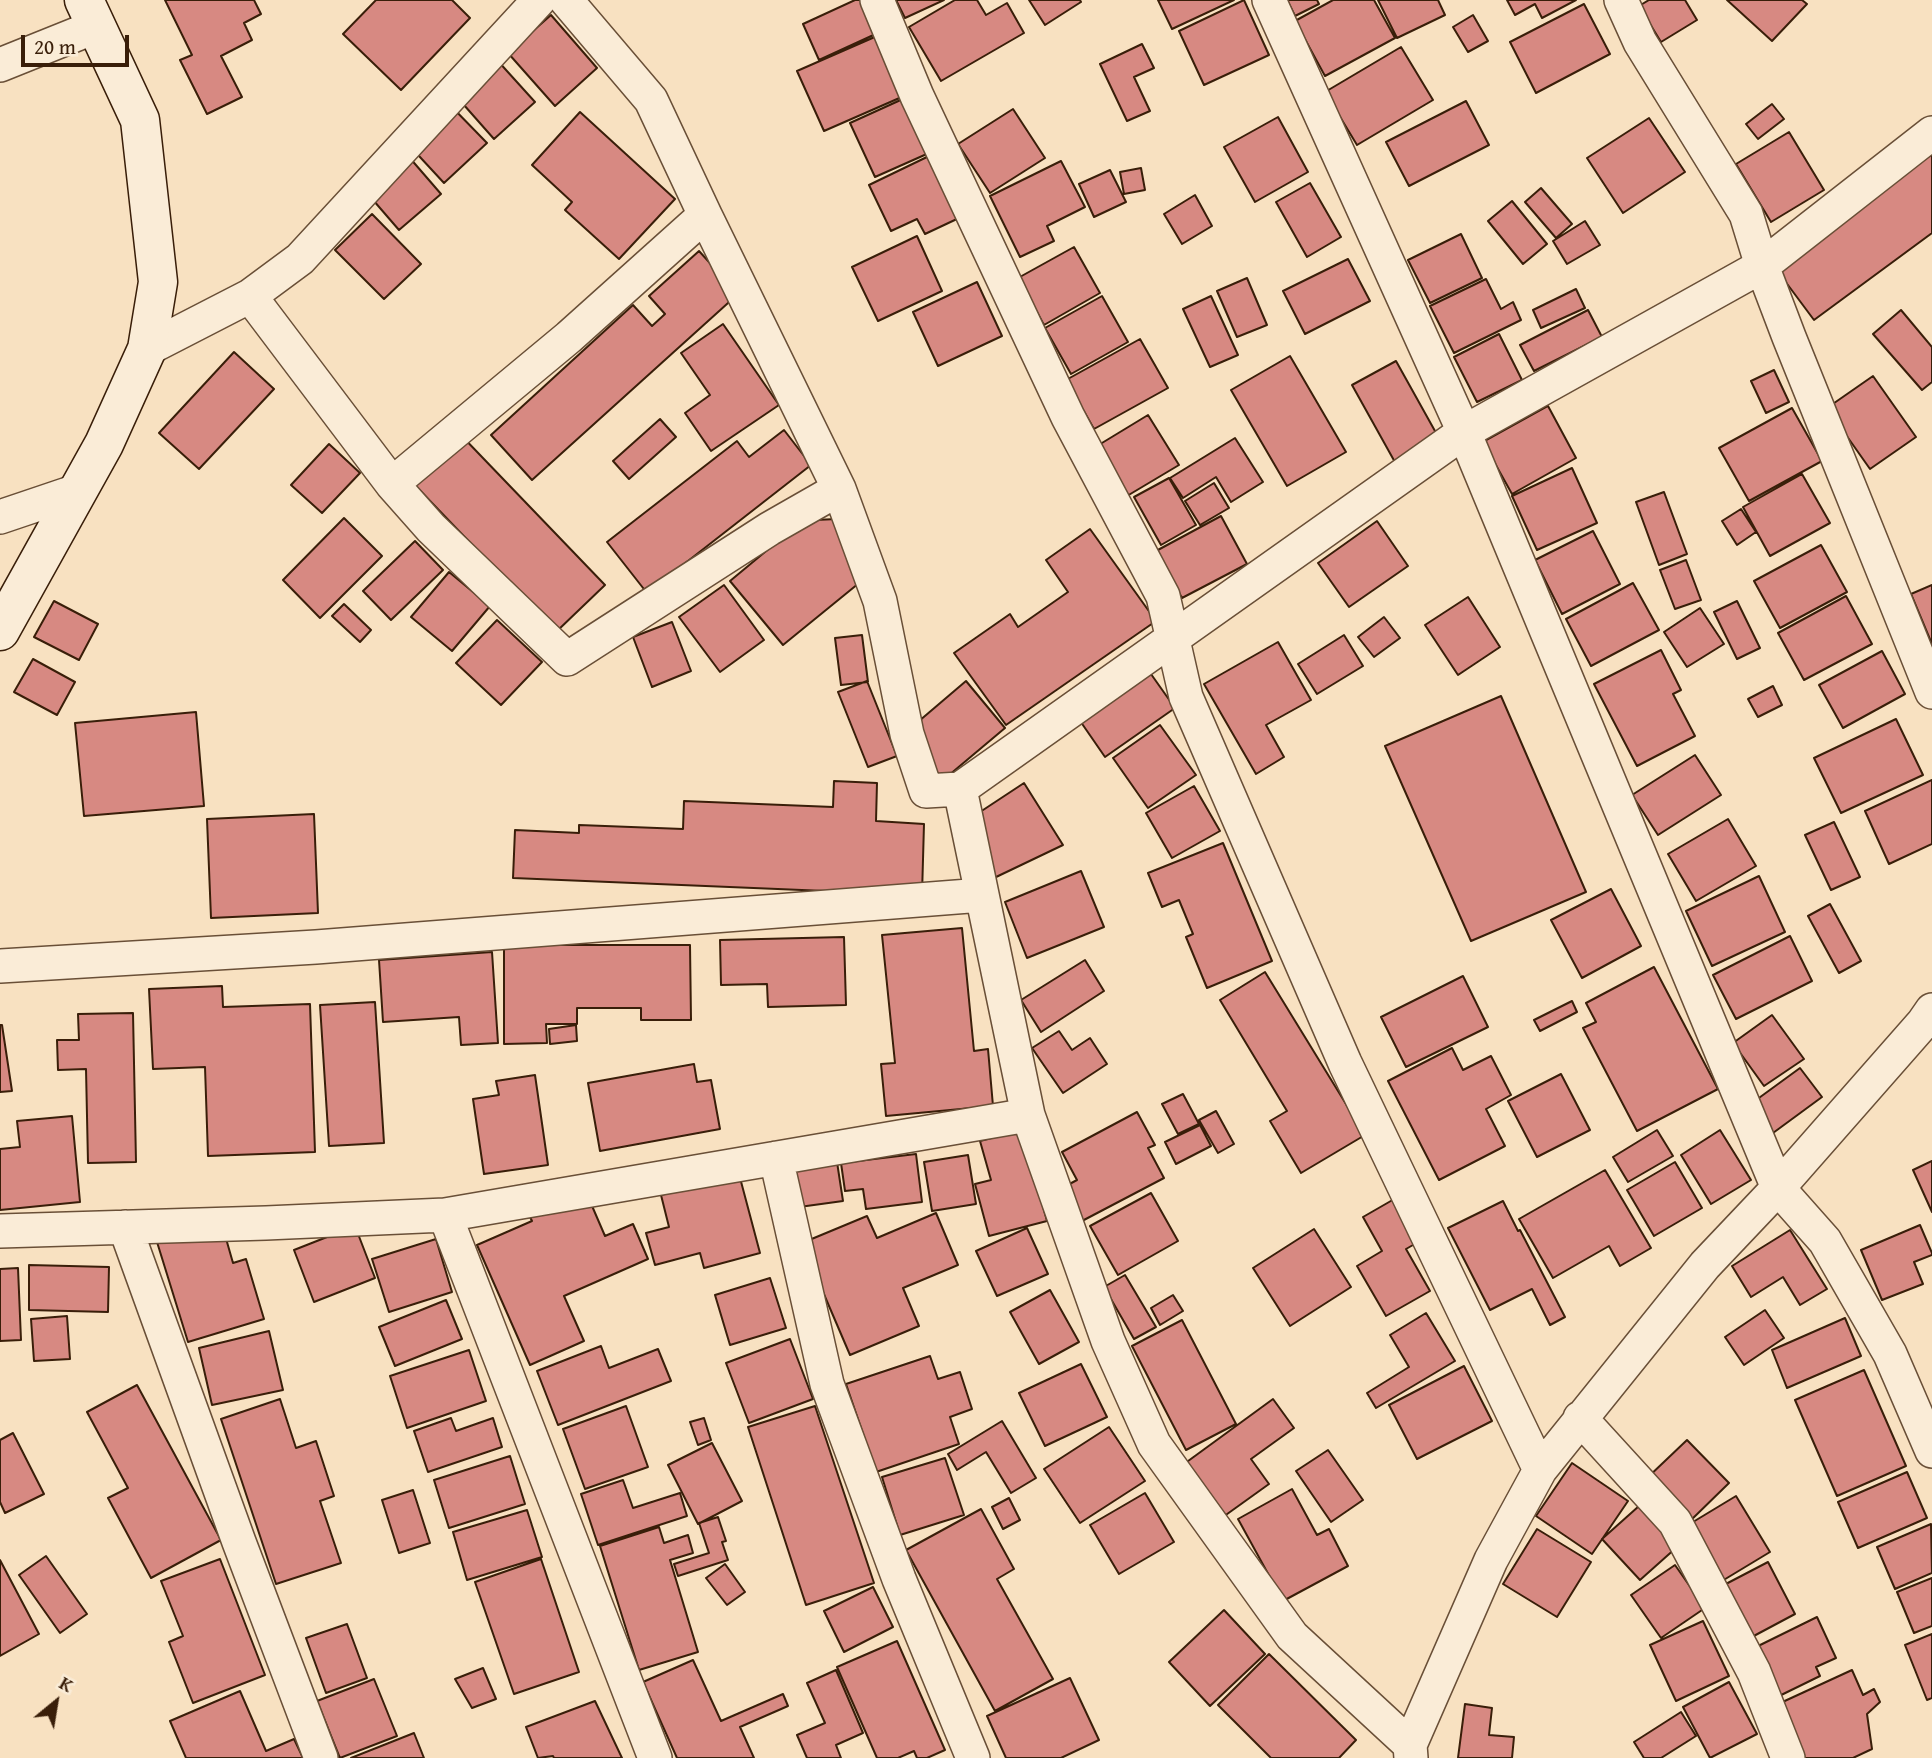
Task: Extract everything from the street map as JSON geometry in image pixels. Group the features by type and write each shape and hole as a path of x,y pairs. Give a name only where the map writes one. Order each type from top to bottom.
{"street":[{"path":"566,0 651,100 839,489 880,601 907,734 926,791 960,789 1464,432 1762,266 1932,133"},
{"path":"877,0 918,96 1068,417 1163,596 1186,697 1345,1063 1540,1470"},
{"path":"1269,0 1464,432 1778,1188 1825,1241 1890,1354 1932,1451"},
{"path":"1621,0 1640,42 1746,214 1762,266 1932,692"},
{"path":"147,349 250,296 300,260 521,6"},
{"path":"0,65 91,13 140,120 158,282 147,349 104,444 0,631"},
{"path":"392,484 569,337 705,215"},
{"path":"250,296 392,484 430,528 567,659 769,529 839,489"},
{"path":"0,517 78,491"},
{"path":"960,789 1028,1115 1108,1341 1154,1444 1292,1636 1411,1752 1491,1560 1540,1470 1705,1265 1929,1023"},
{"path":"0,966 316,947 982,895"},
{"path":"0,1231 445,1215 1028,1115"},
{"path":"776,1158 827,1384 899,1579 973,1758"},
{"path":"445,1215 655,1758"},
{"path":"125,1227 239,1542 321,1758"},
{"path":"1580,1418 1675,1522 1754,1672 1788,1758"}],"building":[{"path":"165,0 254,0 261,14 244,23 252,40 221,56 242,97 207,114 180,60 192,55"},
{"path":"376,0 452,0 470,18 401,90 343,34"},
{"path":"855,0 865,0 880,32 819,60 803,24"},
{"path":"896,0 944,0 905,18"},
{"path":"955,0 977,0 986,15 1007,3 1024,33 941,81 909,27"},
{"path":"1029,0 1080,0 1081,2 1045,25"},
{"path":"1158,0 1234,0 1172,29"},
{"path":"1244,0 1269,55 1204,85 1179,31"},
{"path":"1287,0 1317,0 1319,4 1295,16"},
{"path":"1333,0 1374,0 1395,38 1325,76 1295,21"},
{"path":"1378,0 1438,0 1445,15 1397,38"},
{"path":"1507,0 1576,0 1542,18 1535,4 1515,15"},
{"path":"1649,0 1685,0 1697,20 1661,42 1639,6"},
{"path":"1727,0 1802,0 1807,4 1772,41"},
{"path":"1584,4 1610,54 1536,93 1510,42"},
{"path":"551,15 597,68 555,106 508,53"},
{"path":"1473,15 1488,41 1468,52 1453,27"},
{"path":"877,36 904,96 824,131 797,71"},
{"path":"1142,44 1154,68 1134,77 1150,111 1127,121 1100,64"},
{"path":"1401,47 1433,100 1357,145 1325,92"},
{"path":"497,60 535,102 494,139 456,96"},
{"path":"905,98 929,153 875,177 850,123"},
{"path":"1466,101 1489,145 1409,186 1386,142"},
{"path":"449,104 487,143 444,183 407,143"},
{"path":"1772,104 1784,119 1758,139 1746,124"},
{"path":"1013,109 1045,158 990,193 958,144"},
{"path":"580,112 675,199 619,259 565,210 572,202 532,165"},
{"path":"1278,117 1308,172 1255,202 1224,147"},
{"path":"1649,118 1685,172 1623,213 1587,158"},
{"path":"1789,132 1824,190 1771,222 1736,164"},
{"path":"1932,154 1932,233 1814,320 1776,269"},
{"path":"929,156 959,218 925,234 917,219 891,231 869,185"},
{"path":"409,157 441,194 399,230 367,193"},
{"path":"1061,161 1085,207 1047,226 1054,241 1020,257 990,196"},
{"path":"1141,168 1145,190 1124,194 1120,172"},
{"path":"1110,170 1126,202 1094,217 1079,184"},
{"path":"1310,183 1341,237 1307,257 1276,202"},
{"path":"1541,188 1572,224 1556,238 1525,202"},
{"path":"1195,195 1212,226 1182,244 1164,214"},
{"path":"1512,201 1547,244 1523,264 1488,221"},
{"path":"372,214 421,264 384,299 335,250"},
{"path":"1585,221 1600,245 1567,264 1553,241"},
{"path":"1461,234 1482,278 1430,303 1408,260"},
{"path":"917,236 942,291 878,321 852,267"},
{"path":"1074,247 1100,293 1044,325 1018,278"},
{"path":"699,251 738,294 532,480 491,435 633,305 652,326 665,314 649,296"},
{"path":"1348,259 1370,301 1305,334 1283,291"},
{"path":"1247,278 1267,325 1237,337 1217,291"},
{"path":"1486,279 1501,309 1513,302 1521,320 1454,353 1430,306"},
{"path":"977,282 1002,336 938,366 913,312"},
{"path":"1576,289 1585,308 1541,328 1533,310"},
{"path":"1102,296 1128,342 1071,374 1045,328"},
{"path":"1211,296 1238,355 1210,367 1183,309"},
{"path":"1588,310 1602,337 1534,371 1520,345"},
{"path":"1901,310 1932,347 1932,382 1922,390 1873,334"},
{"path":"723,324 779,405 711,451 685,413 710,395 681,353"},
{"path":"1499,334 1522,380 1477,402 1454,357"},
{"path":"1140,339 1168,388 1094,429 1066,380"},
{"path":"234,352 274,389 199,469 159,433"},
{"path":"1290,356 1346,452 1287,486 1231,390"},
{"path":"1396,361 1440,440 1396,464 1352,385"},
{"path":"1774,370 1789,402 1766,413 1751,381"},
{"path":"1873,376 1916,437 1870,469 1827,408"},
{"path":"1548,406 1576,458 1512,494 1483,442"},
{"path":"1792,408 1822,461 1749,501 1719,448"},
{"path":"1148,415 1179,465 1127,496 1097,446"},
{"path":"660,419 676,437 629,479 613,461"},
{"path":"784,430 811,465 647,593 607,542 737,441 749,457"},
{"path":"457,431 605,585 556,632 408,478"},
{"path":"1235,438 1263,482 1231,502 1216,477 1183,498 1170,478"},
{"path":"329,444 360,473 322,513 291,485"},
{"path":"1572,468 1597,523 1537,550 1512,496"},
{"path":"1802,474 1830,523 1770,556 1743,507"},
{"path":"1169,478 1196,525 1161,545 1134,497"},
{"path":"1214,483 1229,508 1200,525 1185,501"},
{"path":"1664,492 1687,554 1659,565 1636,502"},
{"path":"1741,509 1756,532 1737,545 1722,521"},
{"path":"1221,516 1247,564 1182,598 1156,551"},
{"path":"344,518 382,556 320,618 283,580"},
{"path":"837,519 864,579 783,645 730,581 777,542 815,520"},
{"path":"1377,521 1408,566 1349,607 1318,563"},
{"path":"1090,529 1156,621 1006,725 954,653 1010,614 1018,627 1068,592 1046,560"},
{"path":"1593,531 1620,584 1562,614 1535,560"},
{"path":"415,541 443,570 391,620 363,591"},
{"path":"1821,545 1847,592 1780,628 1754,581"},
{"path":"1686,560 1701,600 1675,609 1660,570"},
{"path":"449,572 490,606 452,651 411,617"},
{"path":"1633,583 1659,630 1591,666 1566,619"},
{"path":"724,585 764,640 720,672 679,617"},
{"path":"1932,585 1932,644 1911,594"},
{"path":"1846,596 1872,644 1804,680 1778,633"},
{"path":"1468,597 1500,647 1458,675 1425,625"},
{"path":"54,601 98,624 79,660 34,637"},
{"path":"1737,601 1760,648 1737,659 1714,612"},
{"path":"344,604 371,630 360,642 332,616"},
{"path":"1700,608 1724,644 1687,667 1664,632"},
{"path":"1384,617 1400,638 1374,657 1358,637"},
{"path":"497,620 542,662 501,705 456,663"},
{"path":"672,622 691,671 652,687 633,637"},
{"path":"862,635 868,682 841,685 835,638"},
{"path":"1344,635 1363,666 1317,694 1298,664"},
{"path":"1278,642 1311,700 1266,725 1284,757 1256,774 1204,684"},
{"path":"1661,650 1681,690 1673,694 1695,736 1637,766 1594,684"},
{"path":"1882,651 1905,694 1843,728 1819,685"},
{"path":"33,659 75,682 57,715 14,692"},
{"path":"1146,667 1175,708 1105,757 1076,715"},
{"path":"867,681 897,756 868,767 838,692"},
{"path":"966,681 1005,728 942,781 912,727"},
{"path":"1773,686 1782,705 1758,717 1748,699"},
{"path":"1501,696 1586,892 1471,941 1385,746"},
{"path":"196,712 204,806 84,816 75,723"},
{"path":"1896,719 1923,775 1841,813 1814,758"},
{"path":"1160,725 1196,775 1148,808 1113,758"},
{"path":"1695,755 1721,795 1658,835 1632,795"},
{"path":"1932,780 1932,844 1889,864 1865,811"},
{"path":"834,781 877,783 876,821 924,824 922,895 513,878 515,830 579,833 579,825 683,829 684,801 833,807"},
{"path":"1024,783 1063,845 994,878 977,814"},
{"path":"1194,786 1220,831 1172,858 1146,813"},
{"path":"314,814 318,913 211,918 207,819"},
{"path":"1728,819 1756,866 1696,901 1668,854"},
{"path":"1834,822 1860,877 1831,890 1805,835"},
{"path":"1223,843 1272,961 1207,988 1186,937 1193,934 1179,900 1162,907 1148,873"},
{"path":"1081,871 1104,927 1027,958 1005,902"},
{"path":"1759,876 1785,932 1712,966 1686,911"},
{"path":"1611,889 1641,946 1582,978 1551,920"},
{"path":"1830,904 1861,961 1839,973 1808,916"},
{"path":"962,928 974,1051 988,1049 993,1106 886,1116 881,1064 895,1063 882,935"},
{"path":"1790,936 1812,981 1736,1019 1713,975"},
{"path":"844,937 846,1005 768,1007 767,984 721,985 720,940"},
{"path":"504,945 690,945 691,1020 641,1020 641,1008 577,1008 577,1024 546,1024 547,1043 504,1044"},
{"path":"492,952 498,1043 461,1045 459,1017 383,1022 379,960"},
{"path":"1085,960 1104,991 1041,1032 1021,1000"},
{"path":"1654,967 1718,1089 1637,1131 1583,1028 1596,1022 1586,1003"},
{"path":"1265,972 1365,1135 1301,1173 1270,1121 1287,1111 1220,1000"},
{"path":"1463,976 1488,1027 1406,1067 1381,1017"},
{"path":"222,986 223,1007 310,1004 315,1152 208,1156 205,1067 153,1069 149,989"},
{"path":"1572,1001 1577,1012 1540,1031 1534,1020"},
{"path":"375,1002 384,1143 329,1146 320,1005"},
{"path":"133,1013 136,1162 88,1163 86,1069 58,1070 57,1040 79,1040 78,1014"},
{"path":"1772,1015 1804,1059 1764,1086 1733,1043"},
{"path":"2,1025 12,1091 0,1092"},
{"path":"576,1025 577,1041 550,1044 549,1029"},
{"path":"1059,1031 1072,1050 1090,1038 1107,1064 1063,1093 1032,1048"},
{"path":"1452,1048 1463,1070 1491,1056 1511,1095 1486,1109 1505,1146 1439,1180 1388,1081"},
{"path":"694,1064 697,1082 711,1080 720,1129 600,1151 588,1083"},
{"path":"1800,1068 1822,1097 1773,1133 1752,1103"},
{"path":"1561,1074 1590,1130 1537,1157 1508,1101"},
{"path":"535,1075 548,1165 484,1174 473,1099 499,1095 496,1081"},
{"path":"1183,1094 1199,1124 1178,1134 1162,1104"},
{"path":"1216,1111 1234,1144 1218,1153 1199,1120"},
{"path":"1137,1112 1155,1145 1148,1148 1164,1178 1082,1221 1064,1187 1077,1180 1062,1152"},
{"path":"72,1116 80,1202 0,1210 0,1149 20,1147 17,1121"},
{"path":"1200,1125 1211,1146 1176,1164 1165,1142"},
{"path":"1022,1130 1047,1221 989,1236 975,1184 991,1180 980,1141"},
{"path":"1657,1130 1673,1156 1628,1182 1613,1157"},
{"path":"1720,1130 1751,1180 1711,1204 1681,1155"},
{"path":"916,1154 922,1202 866,1209 863,1189 845,1191 841,1163"},
{"path":"968,1155 976,1204 932,1211 924,1162"},
{"path":"1932,1161 1932,1212 1913,1170"},
{"path":"837,1162 843,1201 792,1208 786,1169"},
{"path":"1675,1162 1702,1208 1654,1236 1627,1190"},
{"path":"1605,1170 1651,1248 1620,1266 1609,1246 1553,1278 1519,1219"},
{"path":"739,1174 760,1253 704,1268 700,1253 655,1265 646,1233 669,1227 661,1195"},
{"path":"586,1192 605,1236 633,1224 648,1259 564,1296 584,1341 530,1365 477,1245 532,1221 530,1217"},
{"path":"1151,1193 1178,1241 1118,1275 1090,1226"},
{"path":"1396,1198 1420,1241 1406,1249 1430,1291 1386,1316 1357,1266 1382,1251 1363,1217"},
{"path":"1503,1201 1565,1317 1550,1325 1532,1289 1490,1310 1448,1228"},
{"path":"936,1213 958,1265 903,1288 919,1326 850,1355 802,1243 867,1216 877,1238"},
{"path":"1920,1225 1932,1253 1914,1262 1923,1284 1882,1300 1861,1250"},
{"path":"355,1226 375,1278 314,1302 294,1250"},
{"path":"223,1228 233,1263 246,1259 264,1319 188,1342 157,1242"},
{"path":"1027,1228 1048,1274 997,1296 976,1251"},
{"path":"1314,1229 1351,1287 1290,1326 1253,1268"},
{"path":"1790,1230 1827,1289 1800,1305 1783,1277 1751,1297 1732,1266"},
{"path":"436,1239 452,1292 389,1312 372,1259"},
{"path":"29,1265 109,1267 108,1312 29,1310"},
{"path":"18,1268 21,1340 0,1341 0,1269"},
{"path":"1125,1275 1156,1327 1134,1339 1104,1287"},
{"path":"770,1278 786,1328 730,1345 715,1295"},
{"path":"1050,1290 1079,1342 1039,1364 1010,1312"},
{"path":"1173,1295 1183,1311 1160,1325 1151,1308"},
{"path":"446,1300 462,1339 395,1366 379,1327"},
{"path":"1765,1310 1784,1338 1744,1365 1725,1337"},
{"path":"1426,1313 1455,1361 1376,1408 1367,1393 1409,1367 1390,1335"},
{"path":"67,1316 70,1359 34,1361 31,1319"},
{"path":"1845,1318 1861,1356 1787,1388 1772,1350"},
{"path":"1182,1320 1236,1424 1186,1450 1132,1346"},
{"path":"269,1331 283,1390 212,1405 199,1348"},
{"path":"790,1339 813,1399 749,1423 726,1363"},
{"path":"601,1346 609,1368 658,1349 671,1381 558,1425 537,1371"},
{"path":"469,1350 486,1401 407,1428 390,1376"},
{"path":"930,1356 938,1379 960,1372 972,1409 950,1417 959,1444 876,1472 846,1384"},
{"path":"1081,1364 1107,1417 1045,1446 1019,1393"},
{"path":"1464,1366 1492,1421 1417,1459 1389,1405"},
{"path":"1864,1370 1906,1466 1837,1496 1795,1400"},
{"path":"137,1385 221,1540 151,1578 108,1498 128,1488 87,1412"},
{"path":"280,1399 296,1448 316,1441 334,1496 320,1501 341,1563 276,1584 221,1419"},
{"path":"1273,1399 1294,1428 1251,1459 1269,1484 1223,1517 1184,1464"},
{"path":"626,1406 648,1467 585,1489 563,1429"},
{"path":"815,1406 874,1583 806,1605 748,1427"},
{"path":"451,1418 456,1431 493,1418 502,1447 428,1472 414,1431"},
{"path":"704,1418 711,1440 698,1445 690,1422"},
{"path":"1002,1421 1036,1478 1011,1493 986,1452 957,1470 948,1454"},
{"path":"1109,1427 1145,1481 1080,1523 1044,1469"},
{"path":"13,1433 44,1494 5,1513 0,1502 0,1440"},
{"path":"1687,1440 1729,1483 1687,1524 1645,1480"},
{"path":"712,1443 742,1501 698,1524 668,1465"},
{"path":"1328,1450 1363,1500 1331,1522 1296,1471"},
{"path":"510,1456 525,1504 449,1528 434,1480"},
{"path":"945,1458 964,1515 900,1535 882,1477"},
{"path":"1572,1463 1628,1501 1592,1554 1536,1516"},
{"path":"1907,1472 1927,1518 1858,1548 1838,1502"},
{"path":"623,1480 633,1508 680,1493 687,1516 598,1545 581,1494"},
{"path":"1292,1489 1317,1535 1329,1529 1348,1566 1283,1601 1238,1519"},
{"path":"413,1490 430,1543 399,1553 382,1500"},
{"path":"1145,1493 1174,1542 1119,1574 1090,1525"},
{"path":"1736,1496 1770,1552 1722,1581 1688,1525"},
{"path":"1009,1498 1020,1520 1003,1529 992,1507"},
{"path":"1639,1506 1677,1547 1640,1580 1602,1539"},
{"path":"981,1509 1014,1569 997,1579 1053,1679 995,1711 906,1550"},
{"path":"527,1510 542,1557 467,1580 453,1532"},
{"path":"718,1517 726,1541 722,1542 728,1560 678,1576 674,1564 709,1553 699,1523"},
{"path":"1931,1524 1932,1573 1895,1589 1877,1547"},
{"path":"659,1527 664,1543 688,1535 693,1553 670,1560 698,1652 639,1670 600,1546"},
{"path":"1537,1529 1591,1562 1557,1617 1503,1584"},
{"path":"46,1556 87,1614 60,1633 19,1575"},
{"path":"220,1559 265,1675 193,1703 169,1642 183,1636 161,1581"},
{"path":"541,1559 579,1672 514,1694 475,1582"},
{"path":"0,1560 39,1634 0,1656"},
{"path":"1768,1562 1795,1614 1750,1638 1722,1586"},
{"path":"725,1564 745,1592 727,1605 706,1578"},
{"path":"1675,1565 1705,1608 1661,1638 1631,1595"},
{"path":"1932,1578 1932,1626 1914,1633 1897,1592"},
{"path":"873,1587 893,1627 844,1652 824,1611"},
{"path":"1224,1610 1265,1654 1210,1706 1169,1662"},
{"path":"1817,1617 1836,1658 1816,1667 1820,1676 1771,1700 1748,1651"},
{"path":"1703,1621 1729,1676 1676,1701 1650,1645"},
{"path":"347,1624 367,1678 326,1693 306,1638"},
{"path":"1932,1634 1932,1698 1927,1700 1905,1645"},
{"path":"897,1641 945,1750 927,1758 917,1758 914,1751 898,1758 877,1758 837,1667"},
{"path":"1269,1654 1356,1740 1339,1758 1271,1758 1218,1705"},
{"path":"693,1660 721,1721 783,1694 788,1706 740,1727 754,1758 677,1758 643,1682"},
{"path":"483,1668 496,1699 472,1708 455,1679"},
{"path":"836,1670 863,1733 836,1745 841,1758 807,1758 797,1735 825,1723 807,1683"},
{"path":"1852,1670 1863,1695 1874,1689 1880,1702 1867,1714 1872,1749 1853,1758 1801,1758 1776,1705"},
{"path":"1070,1678 1099,1740 1061,1758 1006,1758 987,1716"},
{"path":"374,1679 397,1736 340,1758 317,1701"},
{"path":"1729,1682 1757,1734 1710,1758 1683,1707"},
{"path":"240,1691 266,1751 294,1739 303,1758 186,1758 170,1721"},
{"path":"595,1701 622,1758 538,1758 526,1727"},
{"path":"1465,1704 1492,1708 1489,1735 1514,1737 1512,1758 1458,1758"},
{"path":"1681,1712 1696,1736 1661,1758 1644,1758 1634,1742"},
{"path":"414,1733 424,1758 351,1758"}]}
